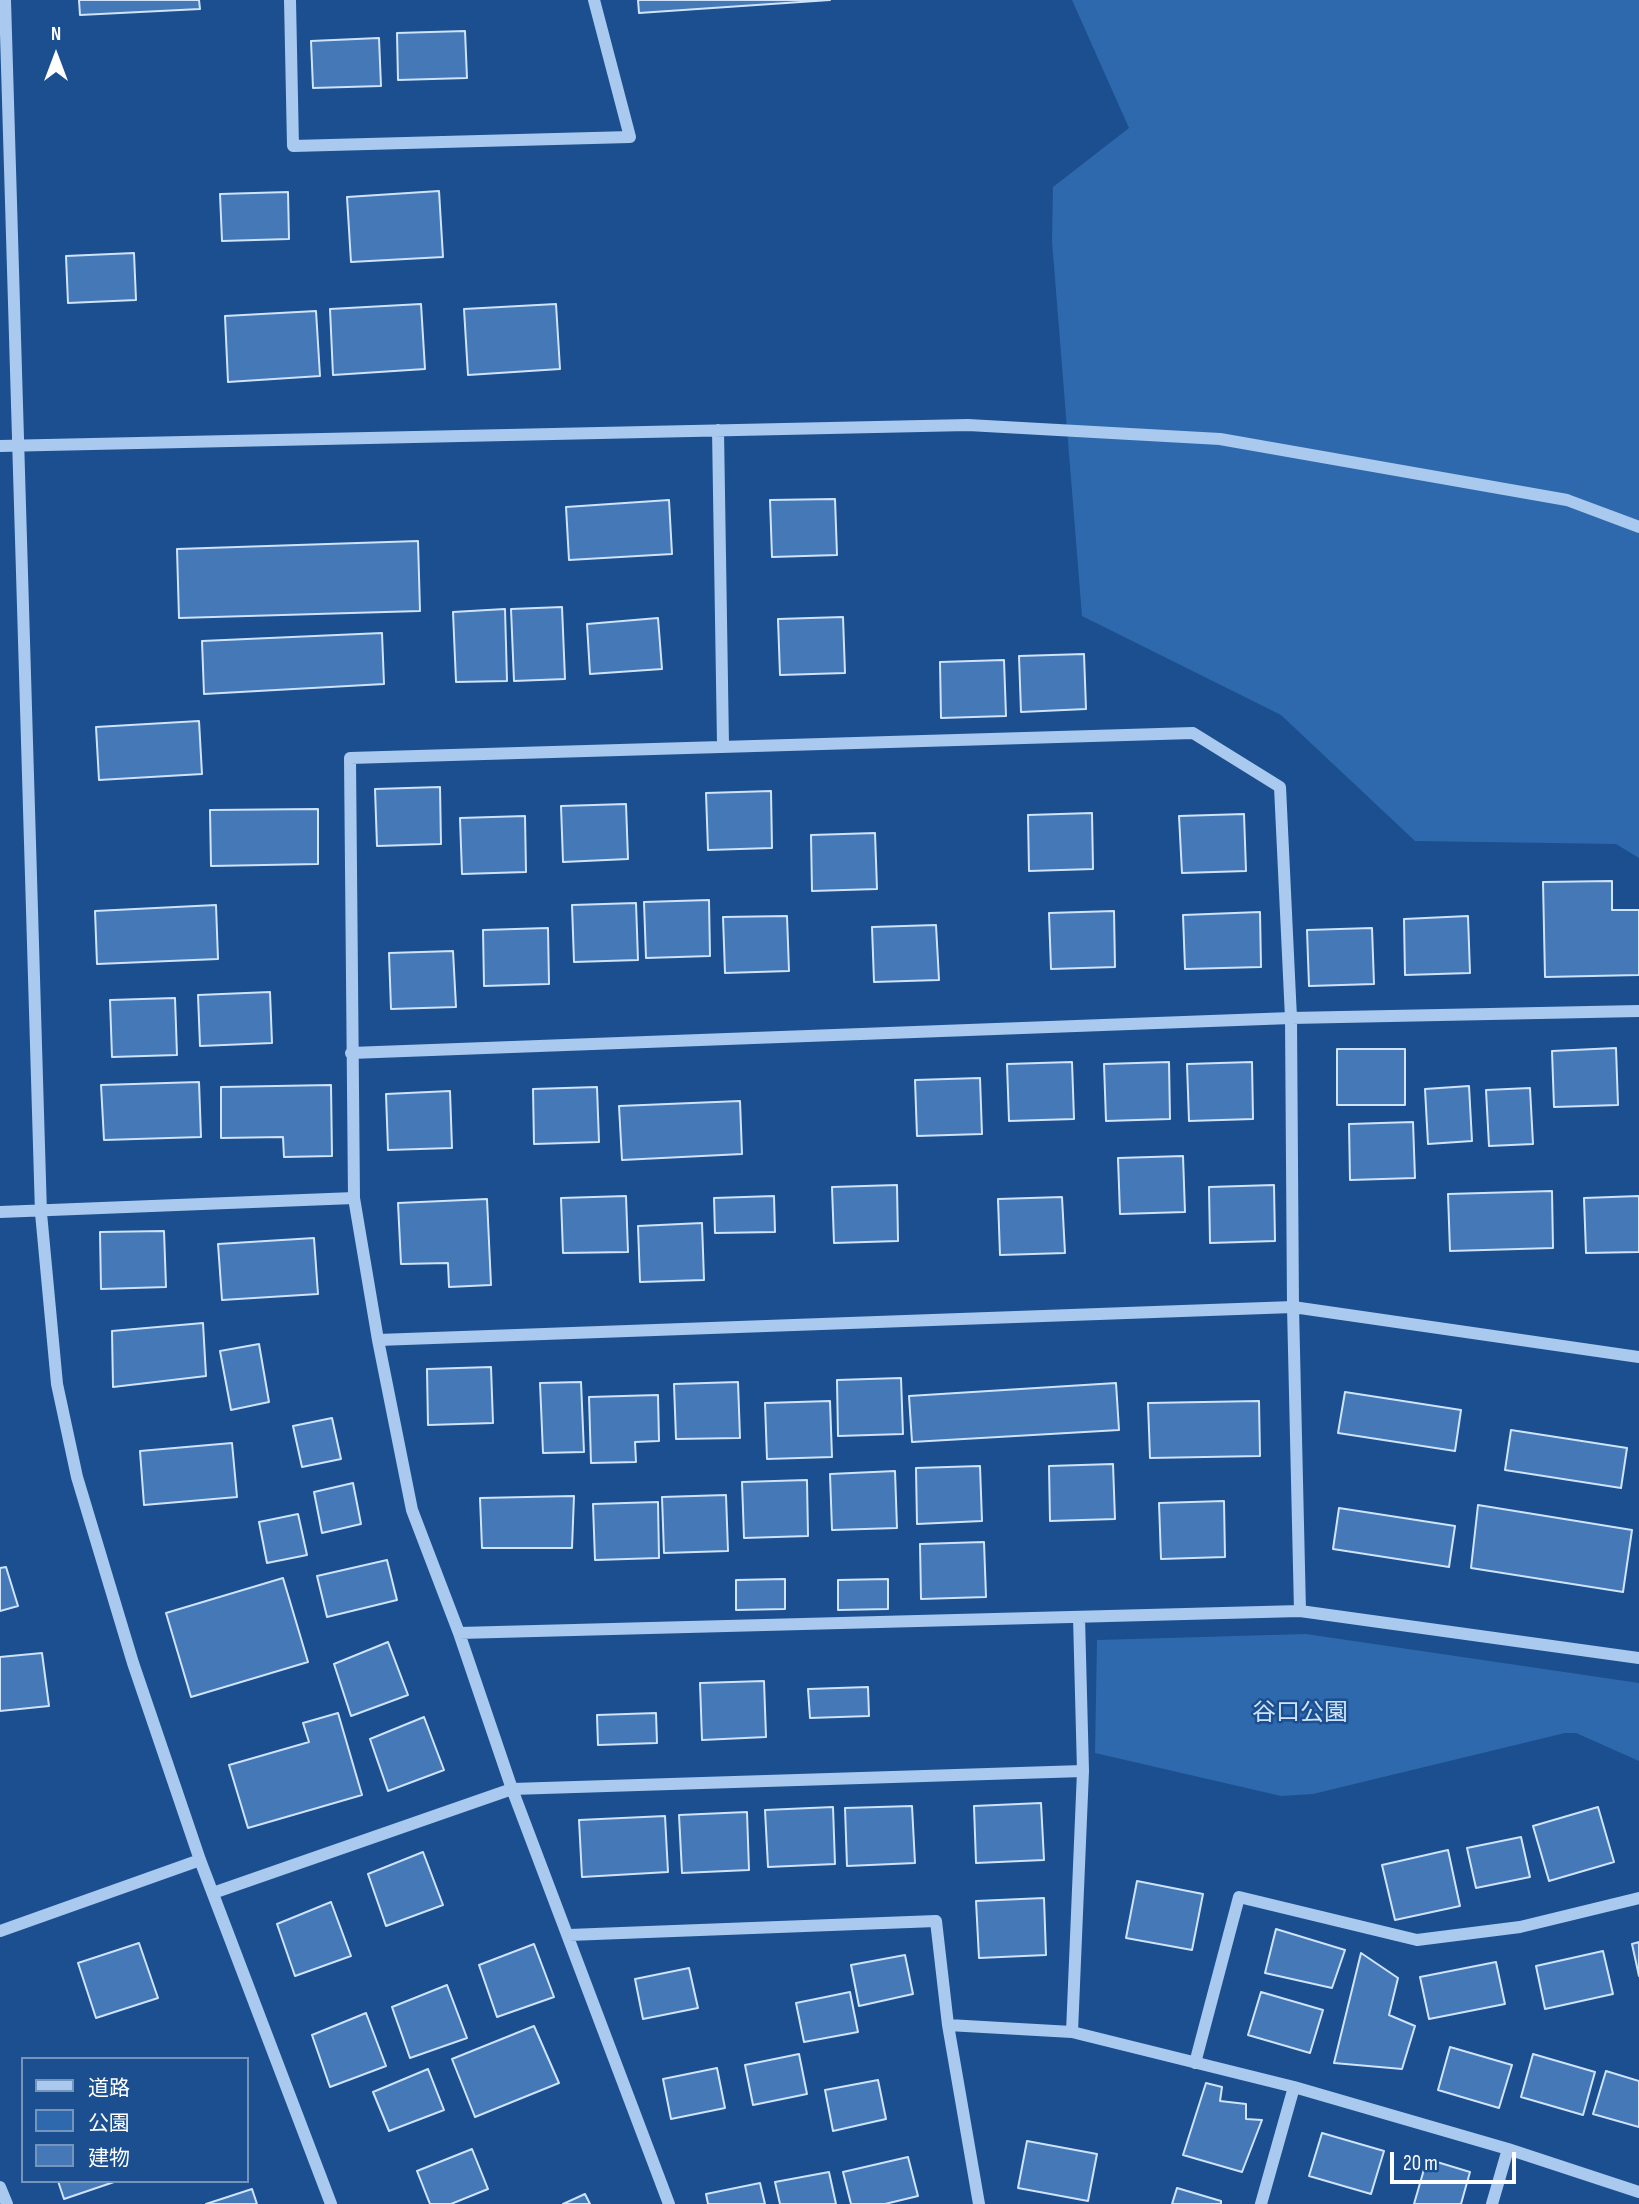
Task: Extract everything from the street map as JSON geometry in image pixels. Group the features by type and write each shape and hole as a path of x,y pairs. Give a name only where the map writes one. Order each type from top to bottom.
{"street":[{"path":"5,0 41,1213 57,1384 77,1477 133,1663 200,1860 331,2204"},
{"path":"290,0 293,146 630,137 594,0"},
{"path":"0,446 968,425 1220,439 1567,500 1639,527"},
{"path":"718,430 723,745"},
{"path":"669,2204 512,1789 459,1633 412,1510 378,1340 354,1198 350,758 1193,733 1280,787 1291,1018 1293,1307 1300,1611"},
{"path":"351,1053 1291,1018 1639,1011"},
{"path":"0,1212 41,1213 354,1198"},
{"path":"378,1340 1293,1307 1639,1357"},
{"path":"459,1633 1300,1611 1639,1658"},
{"path":"1072,2032 1083,1771 1079,1617"},
{"path":"213,1893 512,1789 1083,1771"},
{"path":"0,1931 200,1860"},
{"path":"1195,2063 1238,1896 1418,1940 1520,1927 1639,1898"},
{"path":"569,1935 936,1921 948,2025 979,2204"},
{"path":"948,2025 1072,2032 1294,2087 1508,2149 1639,2192"},
{"path":"1261,2204 1294,2087"},
{"path":"1492,2204 1508,2149"},
{"path":"0,2187 7,2204"}],"green space":[{"path":"1072,0 1639,0 1639,858 1616,844 1415,841 1281,715 1082,616 1052,241 1053,187 1129,128"},
{"name":"谷口公園","path":"1306,1634 1639,1683 1639,1761 1576,1733 1565,1733 1313,1794 1281,1796 1095,1753 1097,1640"}],"building":[{"path":"79,0 199,0 200,9 80,15"},
{"path":"638,0 830,0 639,13"},
{"path":"465,31 467,78 398,80 397,33"},
{"path":"379,38 381,86 313,88 311,41"},
{"path":"439,191 443,257 351,262 347,197"},
{"path":"288,192 289,239 222,241 220,194"},
{"path":"134,253 136,300 68,303 66,256"},
{"path":"421,304 425,369 333,375 330,309"},
{"path":"556,304 560,369 468,375 464,309"},
{"path":"316,311 320,376 228,382 225,316"},
{"path":"835,499 837,555 772,557 770,500"},
{"path":"669,500 672,554 569,560 566,507"},
{"path":"418,541 420,611 179,618 177,549"},
{"path":"562,607 565,679 514,681 511,609"},
{"path":"505,609 507,681 456,682 453,612"},
{"path":"843,617 845,673 780,675 778,619"},
{"path":"658,618 662,669 590,674 587,624"},
{"path":"382,633 384,684 204,694 202,641"},
{"path":"1084,654 1086,709 1021,712 1019,656"},
{"path":"1004,660 1006,716 941,718 940,662"},
{"path":"199,721 202,774 99,780 96,727"},
{"path":"440,787 441,844 377,846 375,789"},
{"path":"771,791 772,848 708,850 706,793"},
{"path":"626,804 628,859 563,862 561,806"},
{"path":"318,809 318,864 211,866 210,810"},
{"path":"1092,813 1093,869 1029,871 1028,815"},
{"path":"1244,814 1246,871 1182,873 1179,816"},
{"path":"525,816 526,872 462,874 460,818"},
{"path":"875,833 877,889 812,891 811,835"},
{"path":"1612,881 1612,910 1639,910 1639,975 1545,977 1543,882"},
{"path":"709,900 710,956 646,958 644,902"},
{"path":"636,903 638,960 574,962 572,905"},
{"path":"216,905 218,959 97,964 95,911"},
{"path":"1114,911 1115,967 1051,969 1049,913"},
{"path":"1260,912 1261,967 1185,969 1183,915"},
{"path":"787,916 789,971 725,973 723,917"},
{"path":"1468,916 1470,973 1405,975 1404,919"},
{"path":"936,925 939,980 874,982 872,927"},
{"path":"548,928 549,984 484,986 483,930"},
{"path":"1372,928 1374,984 1309,986 1307,930"},
{"path":"453,951 456,1007 391,1009 389,953"},
{"path":"270,992 272,1043 200,1046 198,995"},
{"path":"175,998 177,1055 112,1057 110,1000"},
{"path":"1616,1048 1618,1105 1554,1107 1552,1051"},
{"path":"1337,1049 1405,1049 1405,1105 1337,1105"},
{"path":"1072,1062 1074,1119 1009,1121 1007,1064"},
{"path":"1169,1062 1170,1119 1106,1121 1104,1064"},
{"path":"1252,1062 1253,1119 1189,1121 1187,1064"},
{"path":"980,1078 982,1134 917,1136 915,1080"},
{"path":"199,1082 201,1137 104,1140 101,1085"},
{"path":"331,1085 332,1156 284,1157 283,1137 221,1138 221,1087"},
{"path":"1469,1086 1472,1141 1428,1144 1425,1089"},
{"path":"597,1087 599,1142 534,1144 533,1089"},
{"path":"1530,1088 1533,1144 1489,1146 1486,1090"},
{"path":"450,1091 452,1148 388,1150 386,1094"},
{"path":"740,1101 742,1154 622,1160 619,1106"},
{"path":"1413,1122 1415,1178 1350,1180 1349,1124"},
{"path":"1183,1156 1185,1212 1120,1214 1118,1158"},
{"path":"897,1185 898,1241 834,1243 832,1187"},
{"path":"1274,1185 1275,1241 1210,1243 1209,1187"},
{"path":"1552,1191 1553,1248 1450,1251 1448,1194"},
{"path":"626,1196 628,1252 563,1253 561,1198"},
{"path":"774,1196 775,1232 715,1233 714,1198"},
{"path":"1639,1196 1639,1252 1586,1253 1584,1198"},
{"path":"1062,1197 1065,1253 1000,1255 998,1199"},
{"path":"487,1199 491,1285 449,1287 448,1263 401,1264 398,1203"},
{"path":"702,1223 704,1280 640,1282 638,1226"},
{"path":"164,1231 166,1287 101,1289 100,1232"},
{"path":"314,1238 318,1294 222,1300 218,1244"},
{"path":"203,1323 206,1376 113,1387 112,1331"},
{"path":"259,1344 269,1402 231,1410 220,1351"},
{"path":"491,1367 493,1423 428,1425 427,1369"},
{"path":"901,1378 903,1434 838,1436 837,1380"},
{"path":"581,1382 584,1452 543,1453 540,1383"},
{"path":"738,1382 740,1438 676,1439 674,1384"},
{"path":"1116,1383 1119,1430 912,1442 909,1396"},
{"path":"1345,1392 1461,1410 1455,1451 1338,1433"},
{"path":"658,1395 659,1441 635,1442 636,1462 591,1463 589,1397"},
{"path":"830,1401 832,1457 767,1459 765,1403"},
{"path":"1259,1401 1260,1456 1150,1458 1148,1403"},
{"path":"332,1418 341,1459 302,1467 293,1426"},
{"path":"1511,1430 1627,1448 1621,1488 1505,1470"},
{"path":"232,1443 237,1497 144,1505 140,1451"},
{"path":"1113,1464 1115,1519 1050,1521 1049,1466"},
{"path":"980,1466 982,1521 917,1524 916,1468"},
{"path":"895,1471 897,1528 832,1530 830,1474"},
{"path":"807,1480 808,1536 744,1538 742,1482"},
{"path":"353,1483 361,1524 322,1533 314,1492"},
{"path":"726,1495 728,1551 664,1553 662,1497"},
{"path":"574,1496 572,1548 482,1548 480,1498"},
{"path":"1224,1501 1225,1557 1161,1559 1159,1503"},
{"path":"658,1502 659,1558 595,1560 593,1504"},
{"path":"1478,1505 1632,1530 1623,1592 1471,1568"},
{"path":"1339,1508 1455,1526 1449,1567 1333,1549"},
{"path":"298,1514 307,1555 267,1563 259,1522"},
{"path":"984,1542 986,1597 921,1599 920,1544"},
{"path":"387,1560 397,1600 327,1617 317,1576"},
{"path":"6,1567 18,1606 0,1611 0,1568"},
{"path":"283,1578 308,1662 191,1697 166,1613"},
{"path":"785,1579 785,1609 736,1610 736,1580"},
{"path":"888,1579 888,1609 838,1610 838,1580"},
{"path":"388,1642 408,1695 351,1716 334,1664"},
{"path":"42,1653 49,1706 0,1711 0,1657"},
{"path":"764,1681 766,1737 702,1740 700,1683"},
{"path":"868,1687 869,1716 810,1718 808,1689"},
{"path":"338,1713 362,1795 248,1828 229,1765 309,1742 303,1723"},
{"path":"656,1713 657,1743 598,1745 597,1715"},
{"path":"424,1717 444,1770 388,1791 370,1739"},
{"path":"1041,1803 1044,1860 976,1863 974,1806"},
{"path":"912,1806 915,1863 847,1866 845,1808"},
{"path":"833,1807 835,1864 768,1867 765,1810"},
{"path":"1598,1807 1614,1862 1549,1881 1533,1826"},
{"path":"747,1812 749,1870 682,1873 679,1815"},
{"path":"665,1816 668,1872 582,1877 579,1820"},
{"path":"1521,1837 1530,1877 1476,1888 1467,1848"},
{"path":"1448,1850 1460,1906 1395,1920 1382,1865"},
{"path":"423,1852 443,1905 386,1926 368,1874"},
{"path":"1137,1881 1203,1894 1192,1950 1126,1938"},
{"path":"1044,1898 1046,1955 979,1958 976,1901"},
{"path":"331,1902 351,1956 295,1976 277,1924"},
{"path":"1276,1929 1345,1950 1332,1988 1265,1973"},
{"path":"1639,1942 1639,1976 1632,1944"},
{"path":"139,1943 158,1998 96,2018 78,1963"},
{"path":"534,1944 554,1997 497,2017 479,1965"},
{"path":"1603,1951 1613,1994 1545,2009 1536,1966"},
{"path":"1361,1953 1398,1978 1389,2015 1415,2026 1402,2069 1334,2063"},
{"path":"905,1955 913,1994 859,2006 851,1965"},
{"path":"1496,1962 1505,2004 1429,2019 1420,1977"},
{"path":"689,1968 698,2008 643,2019 635,1979"},
{"path":"447,1985 467,2038 410,2058 392,2007"},
{"path":"850,1992 858,2032 804,2042 796,2003"},
{"path":"1261,1992 1323,2010 1310,2053 1248,2035"},
{"path":"366,2013 386,2066 330,2087 312,2035"},
{"path":"534,2026 559,2083 475,2117 452,2059"},
{"path":"1450,2047 1512,2065 1499,2108 1438,2090"},
{"path":"799,2054 807,2094 753,2105 745,2065"},
{"path":"1533,2054 1595,2072 1583,2115 1521,2097"},
{"path":"717,2068 725,2108 671,2119 663,2079"},
{"path":"428,2069 444,2110 389,2131 373,2092"},
{"path":"1606,2071 1639,2081 1639,2127 1593,2114"},
{"path":"878,2080 886,2119 833,2131 825,2090"},
{"path":"1206,2083 1222,2087 1220,2101 1246,2104 1246,2119 1262,2120 1242,2172 1183,2155"},
{"path":"1322,2133 1384,2151 1371,2194 1309,2176"},
{"path":"1027,2141 1097,2154 1088,2201 1018,2188"},
{"path":"472,2149 488,2189 451,2204 430,2204 417,2171"},
{"path":"908,2157 918,2196 885,2204 851,2204 843,2172"},
{"path":"1427,2159 1470,2172 1461,2204 1414,2204"},
{"path":"829,2172 836,2204 780,2204 775,2182"},
{"path":"59,2183 111,2183 64,2199"},
{"path":"760,2183 765,2204 708,2204 706,2194"},
{"path":"1177,2188 1221,2201 1221,2204 1172,2204"},
{"path":"252,2189 257,2204 206,2204"},
{"path":"585,2194 590,2204 563,2204"}]}
